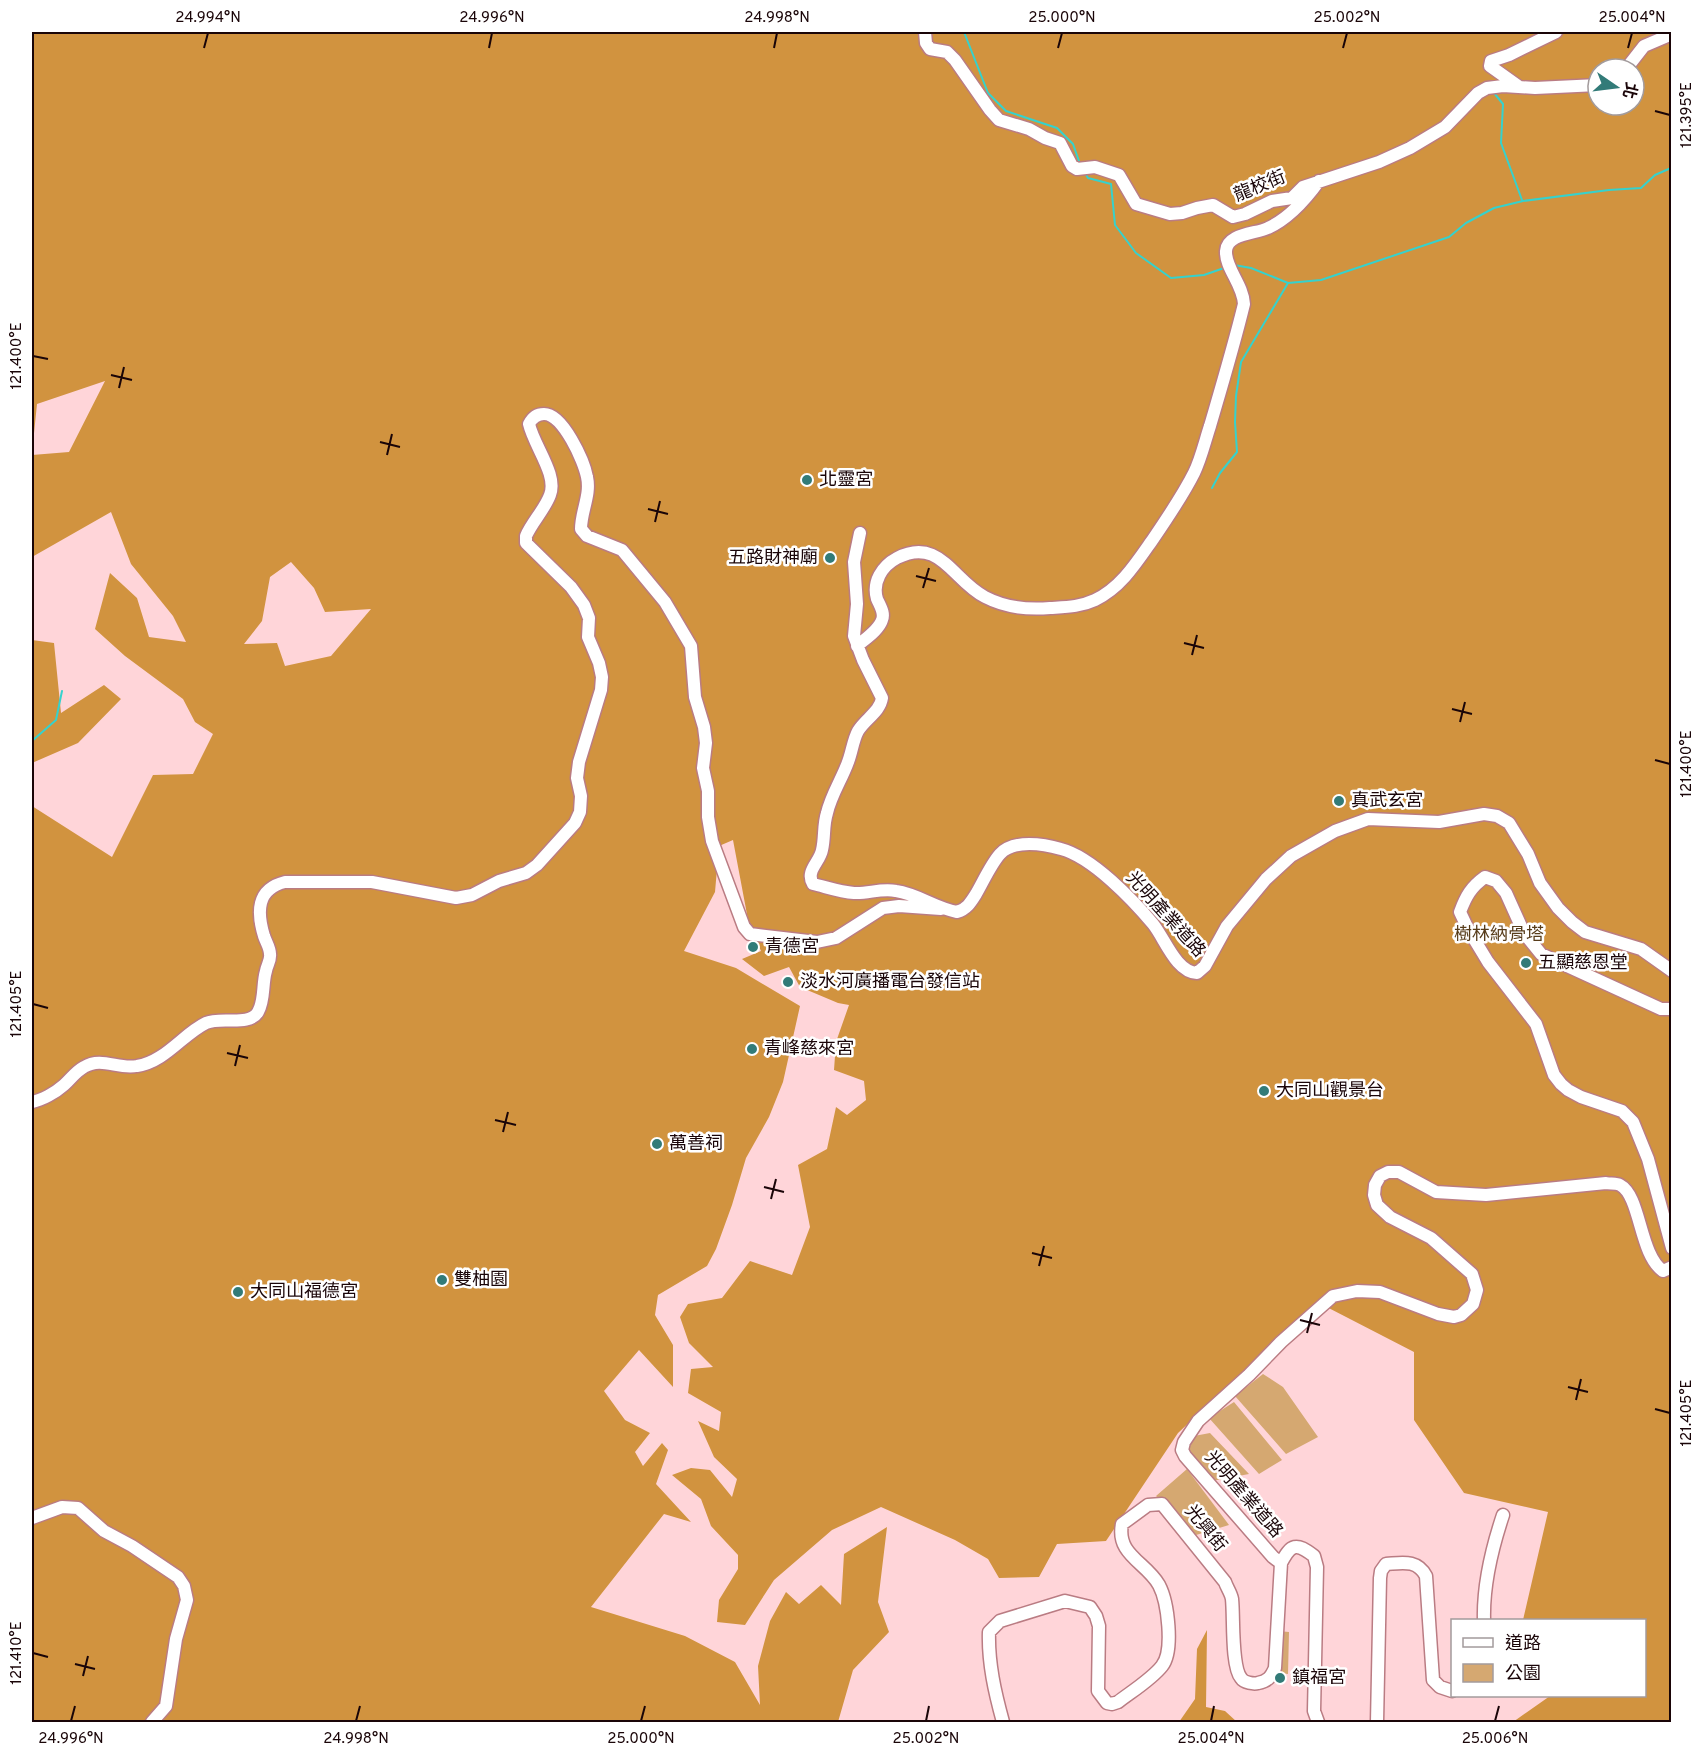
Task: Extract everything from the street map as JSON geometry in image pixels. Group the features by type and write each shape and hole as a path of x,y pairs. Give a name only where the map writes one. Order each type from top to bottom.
{"street":[{"name":"龍校街","path":"925,32 926,43 930,49 947,52 955,60 999,120 1029,129 1060,143 1072,166 1077,169 1095,167 1119,175 1136,204 1170,214 1213,205 1233,217 1272,201 1292,198 1304,187 1379,162 1410,148 1445,127 1478,93 1487,88 1586,86"},
{"path":"1519,87 1494,70 1490,66 1491,61 1536,43 1556,32"},
{"path":"1635,57 1644,46 1671,34"},
{"path":"857,646 879,626 883,619 876,596 878,576 898,558 914,553 928,553 940,558 954,573 983,596 1000,603 1030,610 1077,607 1095,600 1112,590 1132,570 1195,472 1232,354 1244,304 1242,288 1228,261 1226,250 1230,241 1268,228 1303,203 1319,181"},
{"path":"32,1102 63,1086 72,1075 98,1061 137,1066 158,1058 207,1022 248,1019 258,1014 270,954 259,912 267,890 274,885 285,882 372,882 456,898 472,895 499,881 526,873 537,865 575,823 580,812 579,762 601,690 602,677 588,637 589,618 584,605 571,587 526,543 526,536 550,498 553,487 552,478 533,438 530,424 534,417 540,414 557,420 566,431 585,465 588,491 581,529 587,536 622,550 665,602 691,646 695,697 706,742 703,768 708,791 708,817 712,841 744,927 750,934 817,942 836,938 883,908 899,906 941,909"},
{"path":"860,533 854,562 858,604 854,636 882,698 882,703 864,721 857,733 848,763 827,811 822,852 810,872 810,879 813,884 856,893 894,890 909,894 941,909"},
{"name":"光明產業道路","path":"941,909 957,912 969,905 1000,853 1013,847 1043,845 1057,848 1068,851 1101,872 1154,925 1186,970 1197,973 1206,966 1227,926 1266,879 1291,856 1335,831 1368,819 1439,822 1484,814 1497,816 1509,823 1528,854 1540,883 1558,908 1572,922 1586,932 1641,949 1671,971"},
{"path":"1671,1009 1660,1009 1541,954 1524,933 1506,893 1496,881 1485,877 1467,894 1460,912 1468,929 1488,962 1536,1024 1554,1075 1568,1090 1622,1111 1633,1122 1648,1159 1671,1248"},
{"name":"光明產業道路","path":"1281,1563 1273,1557 1185,1456 1182,1450 1184,1442 1198,1421 1249,1375 1281,1342 1334,1296 1357,1291 1380,1292 1438,1314 1454,1317 1461,1315 1473,1304 1477,1290 1472,1274 1431,1238 1390,1217 1377,1204 1374,1195 1380,1176 1388,1172 1399,1172 1436,1192 1486,1195 1606,1183 1619,1185 1626,1190 1652,1261 1663,1271 1671,1267"},
{"name":"光興街","path":"1003,1722 994,1689 989,1644 989,1632 1000,1621 1065,1601 1090,1607 1099,1626 1098,1691 1107,1703 1118,1702 1162,1666 1168,1651 1167,1615 1159,1585 1124,1546 1120,1536 1122,1524 1148,1504 1162,1504 1225,1582 1232,1597 1236,1662 1241,1678 1254,1684 1265,1682 1275,1668 1281,1563"},
{"path":"32,1518 62,1507 78,1508 104,1531 132,1546 178,1577 184,1586 187,1600 176,1639 166,1706 152,1722"},
{"path":"1484,1619 1483,1598 1503,1515"},
{"path":"1281,1563 1288,1550 1293,1547 1300,1547 1314,1556 1316,1560 1314,1711 1318,1722"},
{"path":"1377,1722 1380,1578 1381,1571 1386,1564 1411,1563 1422,1568 1426,1576 1432,1680 1440,1687 1451,1691"}],"green space":[{"name":"樹林納骨塔","path":"32,32 1671,32 1671,1722 1513,1722 1549,1697 1646,1697 1646,1619 1523,1619 1548,1512 1464,1493 1414,1420 1414,1352 1317,1302 1178,1433 1106,1541 1057,1544 1039,1577 999,1578 988,1559 955,1540 881,1507 832,1530 774,1580 745,1625 717,1622 719,1600 738,1569 738,1555 711,1526 701,1499 672,1475 691,1468 710,1470 732,1497 737,1479 714,1457 698,1421 719,1431 721,1412 688,1393 691,1369 713,1367 689,1343 680,1317 688,1304 722,1298 750,1261 792,1275 810,1227 798,1165 827,1149 836,1107 847,1115 866,1100 864,1081 834,1070 836,1042 849,1005 838,1003 800,987 789,967 764,976 742,959 761,951 749,925 733,840 719,846 715,892 684,951 736,968 800,1006 783,1082 769,1117 746,1158 716,1249 707,1266 658,1295 655,1315 673,1345 673,1387 639,1350 604,1391 625,1420 650,1433 635,1452 643,1466 662,1443 668,1450 656,1484 691,1522 664,1514 591,1607 685,1636 735,1662 760,1705 758,1666 770,1621 786,1592 799,1604 821,1585 841,1605 844,1554 887,1527 878,1602 889,1632 853,1670 838,1722 32,1722 32,806 112,857 153,775 193,774 213,734 195,722 183,699 125,656 95,629 110,573 137,598 149,637 186,642 173,616 131,564 111,512 32,557 32,455 69,452 105,381 37,404 32,443","holes":["291,562 314,588 325,612 371,609 331,656 285,666 277,643 244,644 262,621 270,577"]},
{"path":"32,640 54,643 61,713 104,685 121,699 78,743 32,763"},
{"path":"1263,1374 1283,1387 1318,1437 1286,1454 1235,1396"},
{"path":"1234,1402 1282,1460 1259,1474 1209,1418"},
{"path":"1210,1433 1249,1474 1212,1481 1185,1450 1194,1436"},
{"path":"1187,1469 1229,1525 1196,1535 1156,1496"},
{"path":"1207,1630 1206,1707 1225,1711 1237,1722 1179,1722 1195,1699 1197,1649"},
{"path":"1278,1631 1289,1632 1288,1674 1278,1673"}],"waterway":[{"path":"964,32 988,93 1006,111 1057,128 1073,144 1080,164"},
{"path":"1494,93 1503,104 1501,143 1522,200"},
{"path":"1234,265 1251,268 1288,283 1321,280 1449,237 1466,223 1494,208 1523,201 1641,188 1655,175 1671,168"},
{"path":"1085,173 1088,178 1111,184 1115,225 1136,253 1171,278 1204,275 1224,268"},
{"path":"1212,488 1220,473 1237,452 1236,396 1241,362 1288,283"},
{"path":"32,741 56,720 62,691"}],"place":[{"name":"北靈宮","path":"807,480"},
{"name":"五路財神廟","path":"830,558"},
{"name":"真武玄宮","path":"1339,801"},
{"name":"青德宮","path":"753,947"},
{"name":"五顯慈恩堂","path":"1526,963"},
{"name":"淡水河廣播電台發信站","path":"788,982"},
{"name":"青峰慈來宮","path":"752,1049"},
{"name":"大同山觀景台","path":"1264,1091"},
{"name":"萬善祠","path":"657,1144"},
{"name":"雙柚園","path":"442,1280"},
{"name":"大同山福德宮","path":"238,1292"},
{"name":"鎮福宮","path":"1280,1678"}]}
